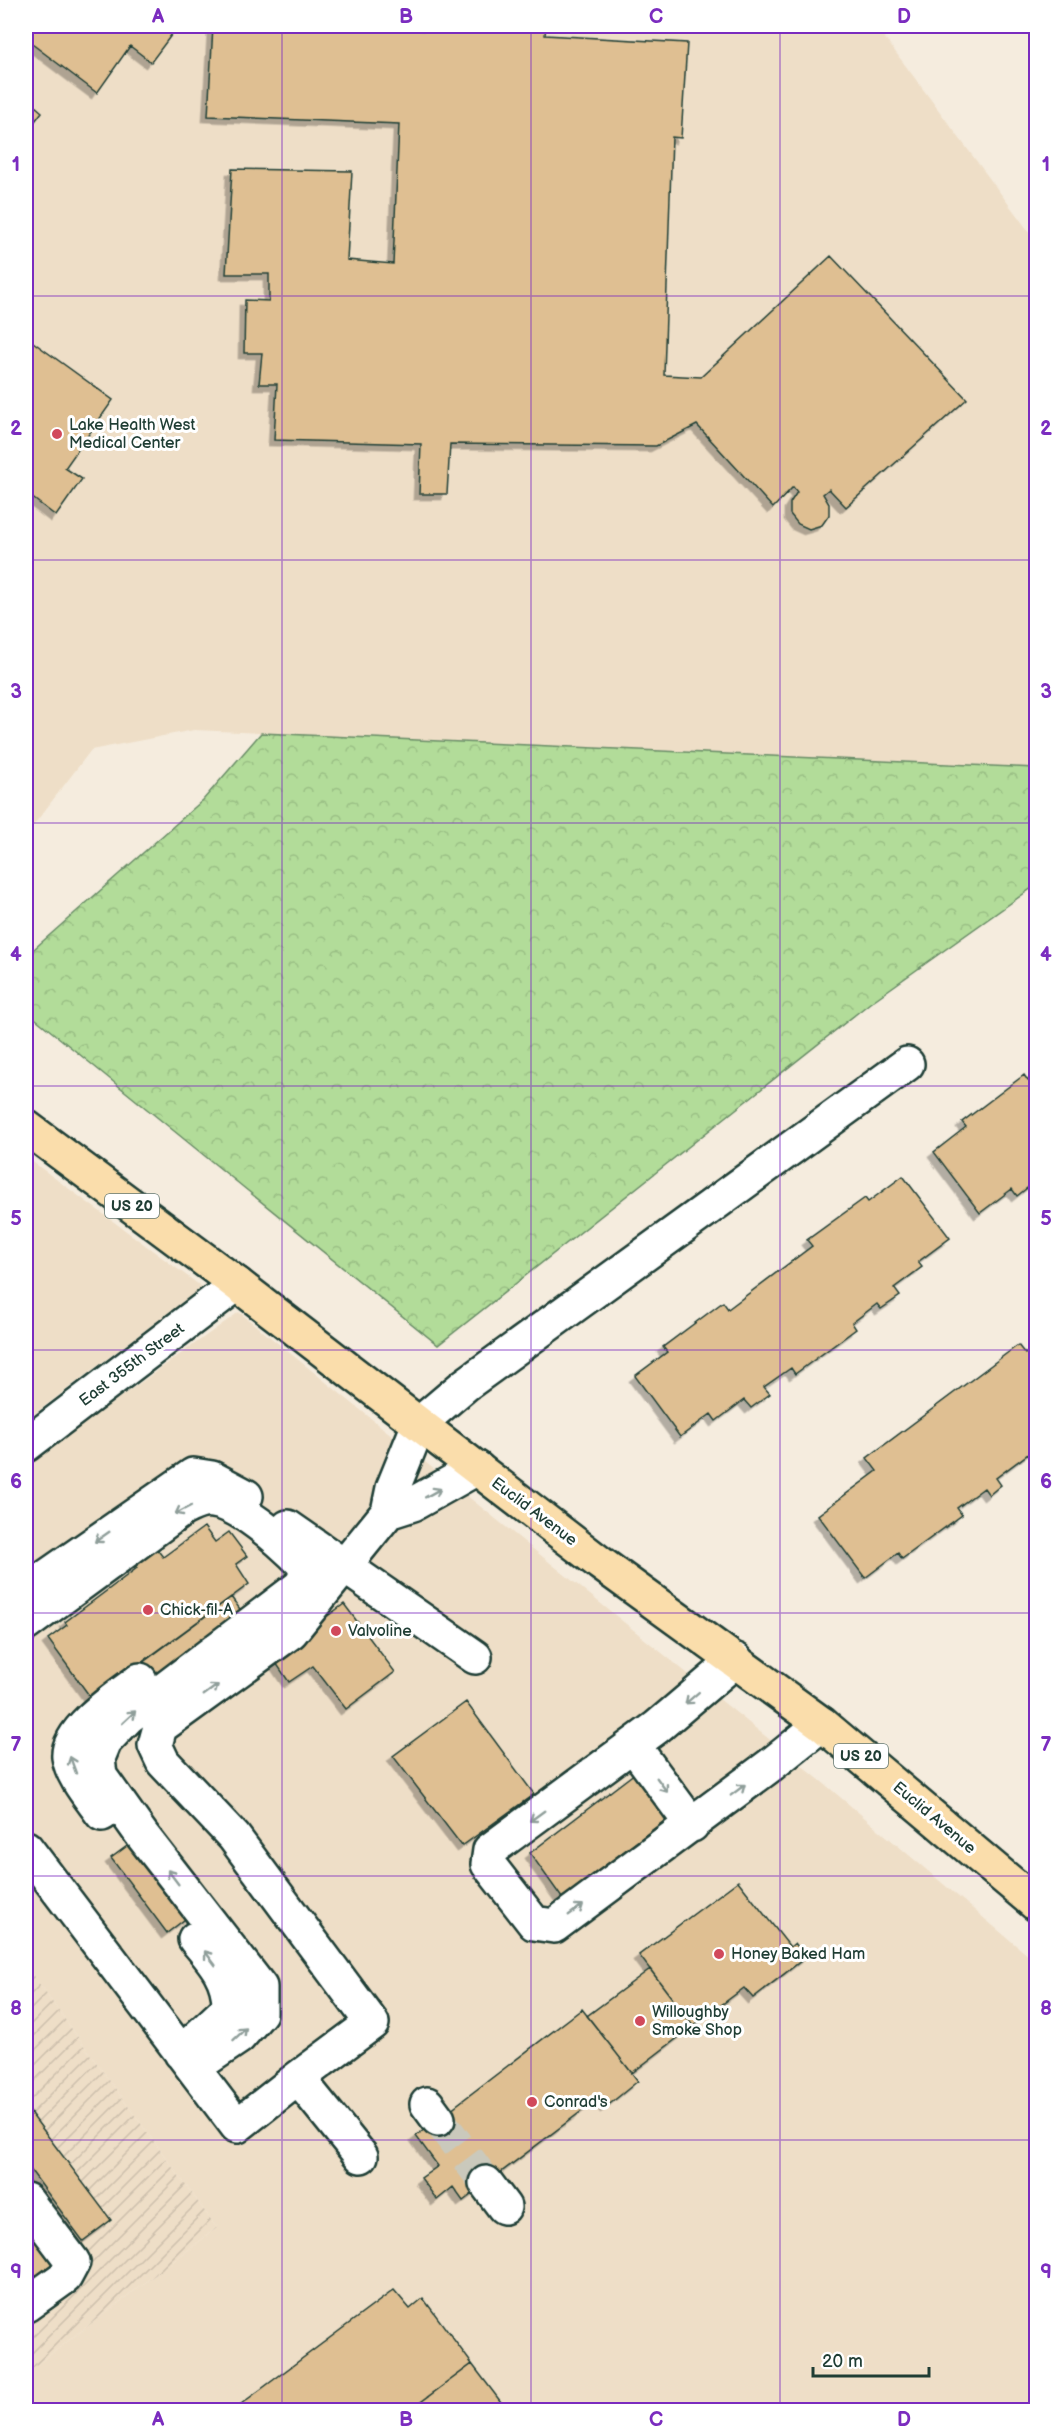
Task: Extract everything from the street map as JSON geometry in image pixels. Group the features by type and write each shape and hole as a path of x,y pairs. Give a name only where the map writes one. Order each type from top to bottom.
{"main road":[{"name":"Euclid Avenue","path":"26,1127 237,1284 600,1563 822,1724 1036,1904"}],"street":[{"path":"26,1848 237,2126 372,2023 234,1838 163,1762 155,1745 160,1727 291,1632 388,1512 393,1488 419,1424 465,1385 907,1064"},
{"name":"East 355th Street","path":"26,1445 237,1284"},
{"path":"388,1512 413,1504 477,1468"},
{"path":"26,1591 193,1475 212,1478 244,1495 290,1539 292,1568 239,1605 88,1721 73,1740 69,1756 75,1774 125,1848 181,1923 213,1960 229,1990 229,2008 187,2060"},
{"path":"26,1624 183,1509 205,1500 225,1505 345,1567 476,1657"},
{"path":"736,1660 633,1745 490,1850 488,1864 534,1923 554,1926 692,1825 822,1724"},
{"path":"633,1745 692,1825"},
{"path":"298,2078 360,2156"},
{"path":"26,2200 73,2262 65,2277 26,2305"}],"shaded area":[{"path":"26,26 876,26 1036,241 1036,768 194,730 91,750 26,835"},
{"path":"26,1157 202,1287 26,1420"},
{"path":"239,1312 821,1781 1036,1962 1036,2410 26,2410 26,2373 217,2228 26,1966 26,1465"},
{"path":"26,1966 217,2228 26,2373"}],"green space":[{"path":"261,733 1036,768 1036,885 870,1003 438,1345 26,1011 26,956 203,800"}],"building":[{"path":"26,26 178,26 151,62 130,46 97,93 28,41 26,44"},
{"path":"213,26 454,31 454,26 546,26 545,35 687,43 681,138 672,137 664,375 701,377 831,256 967,399 846,507 829,489 823,494 829,504 829,515 822,525 809,529 798,524 790,514 790,503 797,492 793,487 773,508 697,425 656,446 450,444 447,494 419,494 421,444 274,440 277,384 259,384 262,353 244,353 245,300 269,301 269,274 226,274 232,169 352,171 347,260 393,264 399,124 208,116"},
{"path":"26,98 42,112 28,130 26,129"},
{"name":"Lake Health West Medical Center","path":"26,337 113,400 65,468 82,479 56,516 26,493"},
{"path":"1024,1075 1028,1081 1036,1075 1036,1181 1017,1196 1012,1189 980,1213 934,1152 966,1127 962,1122"},
{"path":"903,1176 950,1238 918,1262 922,1267 894,1288 900,1296 881,1309 877,1304 852,1323 856,1329 795,1374 791,1368 764,1387 770,1394 751,1408 744,1400 716,1421 711,1414 680,1437 635,1376 667,1352 663,1347 723,1302 728,1309 812,1246 807,1240 865,1198 868,1202"},
{"path":"1018,1345 1025,1354 1036,1345 1036,1448 996,1478 1001,1485 989,1495 984,1488 957,1508 962,1515 902,1559 898,1553 865,1578 818,1515 877,1471 867,1458"},
{"name":"Chick-fil-A","path":"204,1527 215,1542 229,1532 247,1556 236,1564 249,1584 111,1686 91,1698 48,1639 67,1625 65,1622 137,1568 134,1565 156,1548 163,1557"},
{"path":"231,1597 251,1624 144,1707 122,1677"},
{"name":"Valvoline","path":"344,1604 395,1672 346,1709 313,1666 289,1682 272,1657"},
{"path":"466,1702 534,1794 462,1846 393,1756"},
{"path":"635,1773 668,1818 562,1898 530,1853"},
{"path":"146,1832 202,1906 167,1933 111,1858"},
{"path":"738,1881 790,1947 795,1943 806,1957 753,1998 744,1988 693,2026 639,1955"},
{"name":"Willoughby Smoke Shop","path":"650,1969 693,2026 632,2073 587,2016"},
{"path":"582,2009 638,2081 606,2107 599,2098 463,2201 453,2187 437,2200 421,2178 438,2166 416,2136"},
{"path":"26,2107 111,2220 83,2241 26,2164"},
{"path":"26,2228 52,2264 26,2284"},
{"path":"394,2290 410,2309 423,2298 472,2364 410,2410 233,2410"},
{"path":"472,2364 507,2410 410,2410"}],"tunnel":[{"path":"438,2119 486,2183"}],"place":[{"name":"Lake Health West Medical Center","path":"57,434"},
{"name":"Chick-fil-A","path":"148,1610"},
{"name":"Valvoline","path":"336,1631"},
{"name":"Honey Baked Ham","path":"719,1954"},
{"name":"Willoughby Smoke Shop","path":"640,2021"},
{"name":"Conrad's","path":"532,2102"}]}
